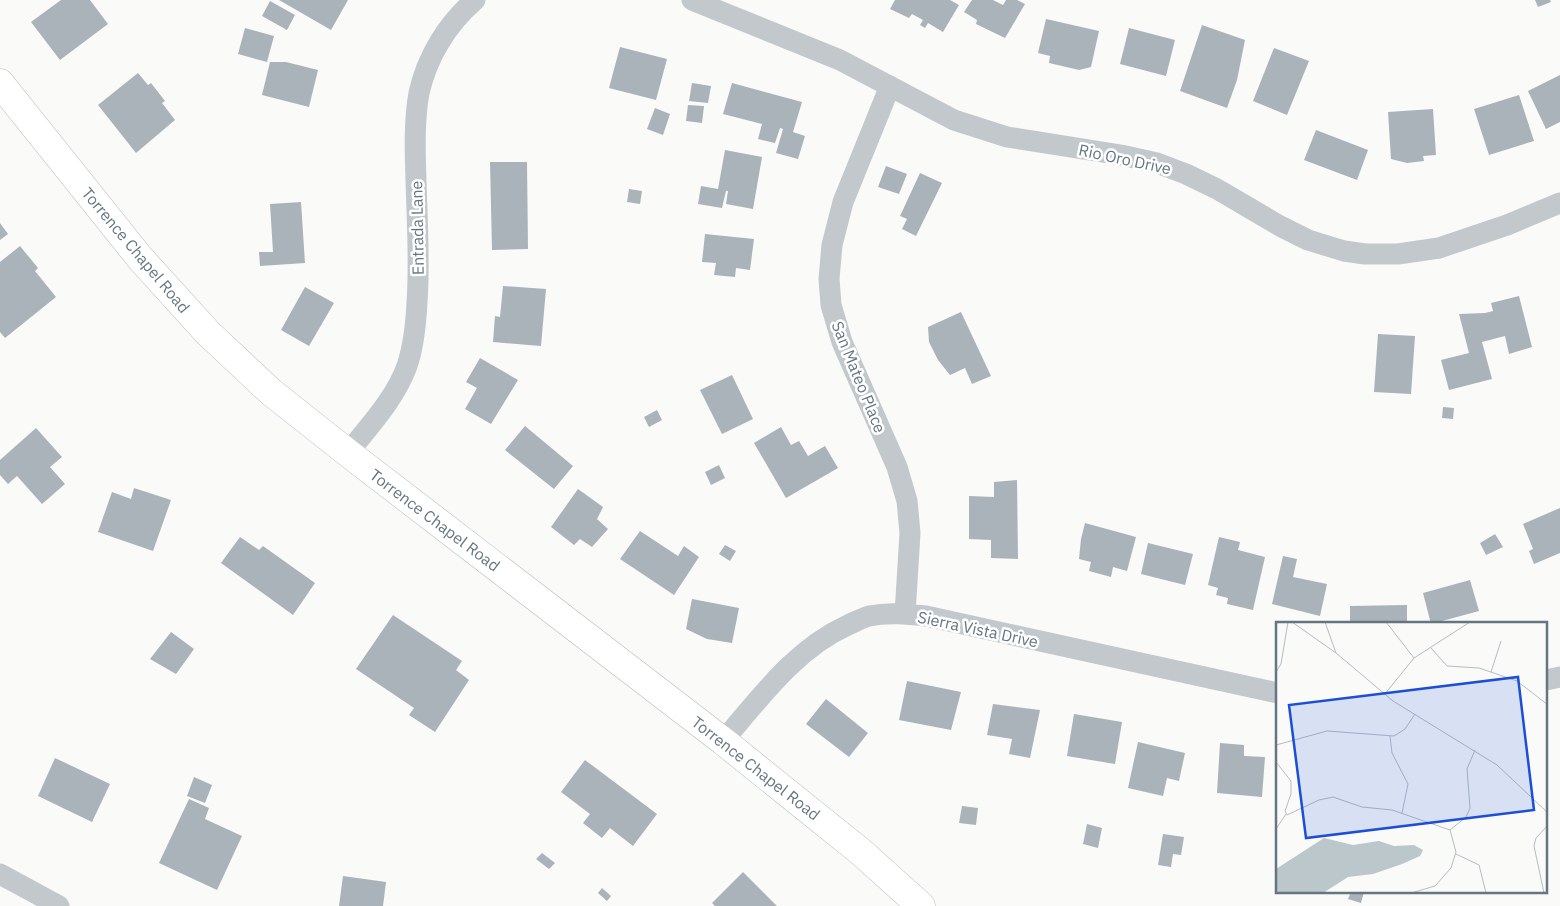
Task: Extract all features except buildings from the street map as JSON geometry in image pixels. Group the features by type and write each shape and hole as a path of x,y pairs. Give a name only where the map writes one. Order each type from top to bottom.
{"street":[{"name":"Entrada Lane","path":"348,454 389,401 408,364 415,330 419,270 416,158 417,110 420,91 428,64 440,40 453,22 475,0"},
{"name":"Rio Oro Drive","path":"692,0 840,60 954,120 1007,137 1121,155 1157,163 1217,189 1308,240 1344,251 1365,254 1398,254 1439,248 1507,225 1560,203"},
{"name":"Torrence Chapel Road","path":"0,82 140,258 208,333 271,392 348,454 723,741 861,852 912,903"},
{"name":"San Mateo Place","path":"890,86 843,202 832,245 829,279 831,305 842,342 897,467 907,501 910,533 905,614"},
{"name":"Sierra Vista Drive","path":"723,741 779,676 802,654 835,631 867,616 883,614 926,616 1276,693"},
{"path":"0,874 59,906"}]}
